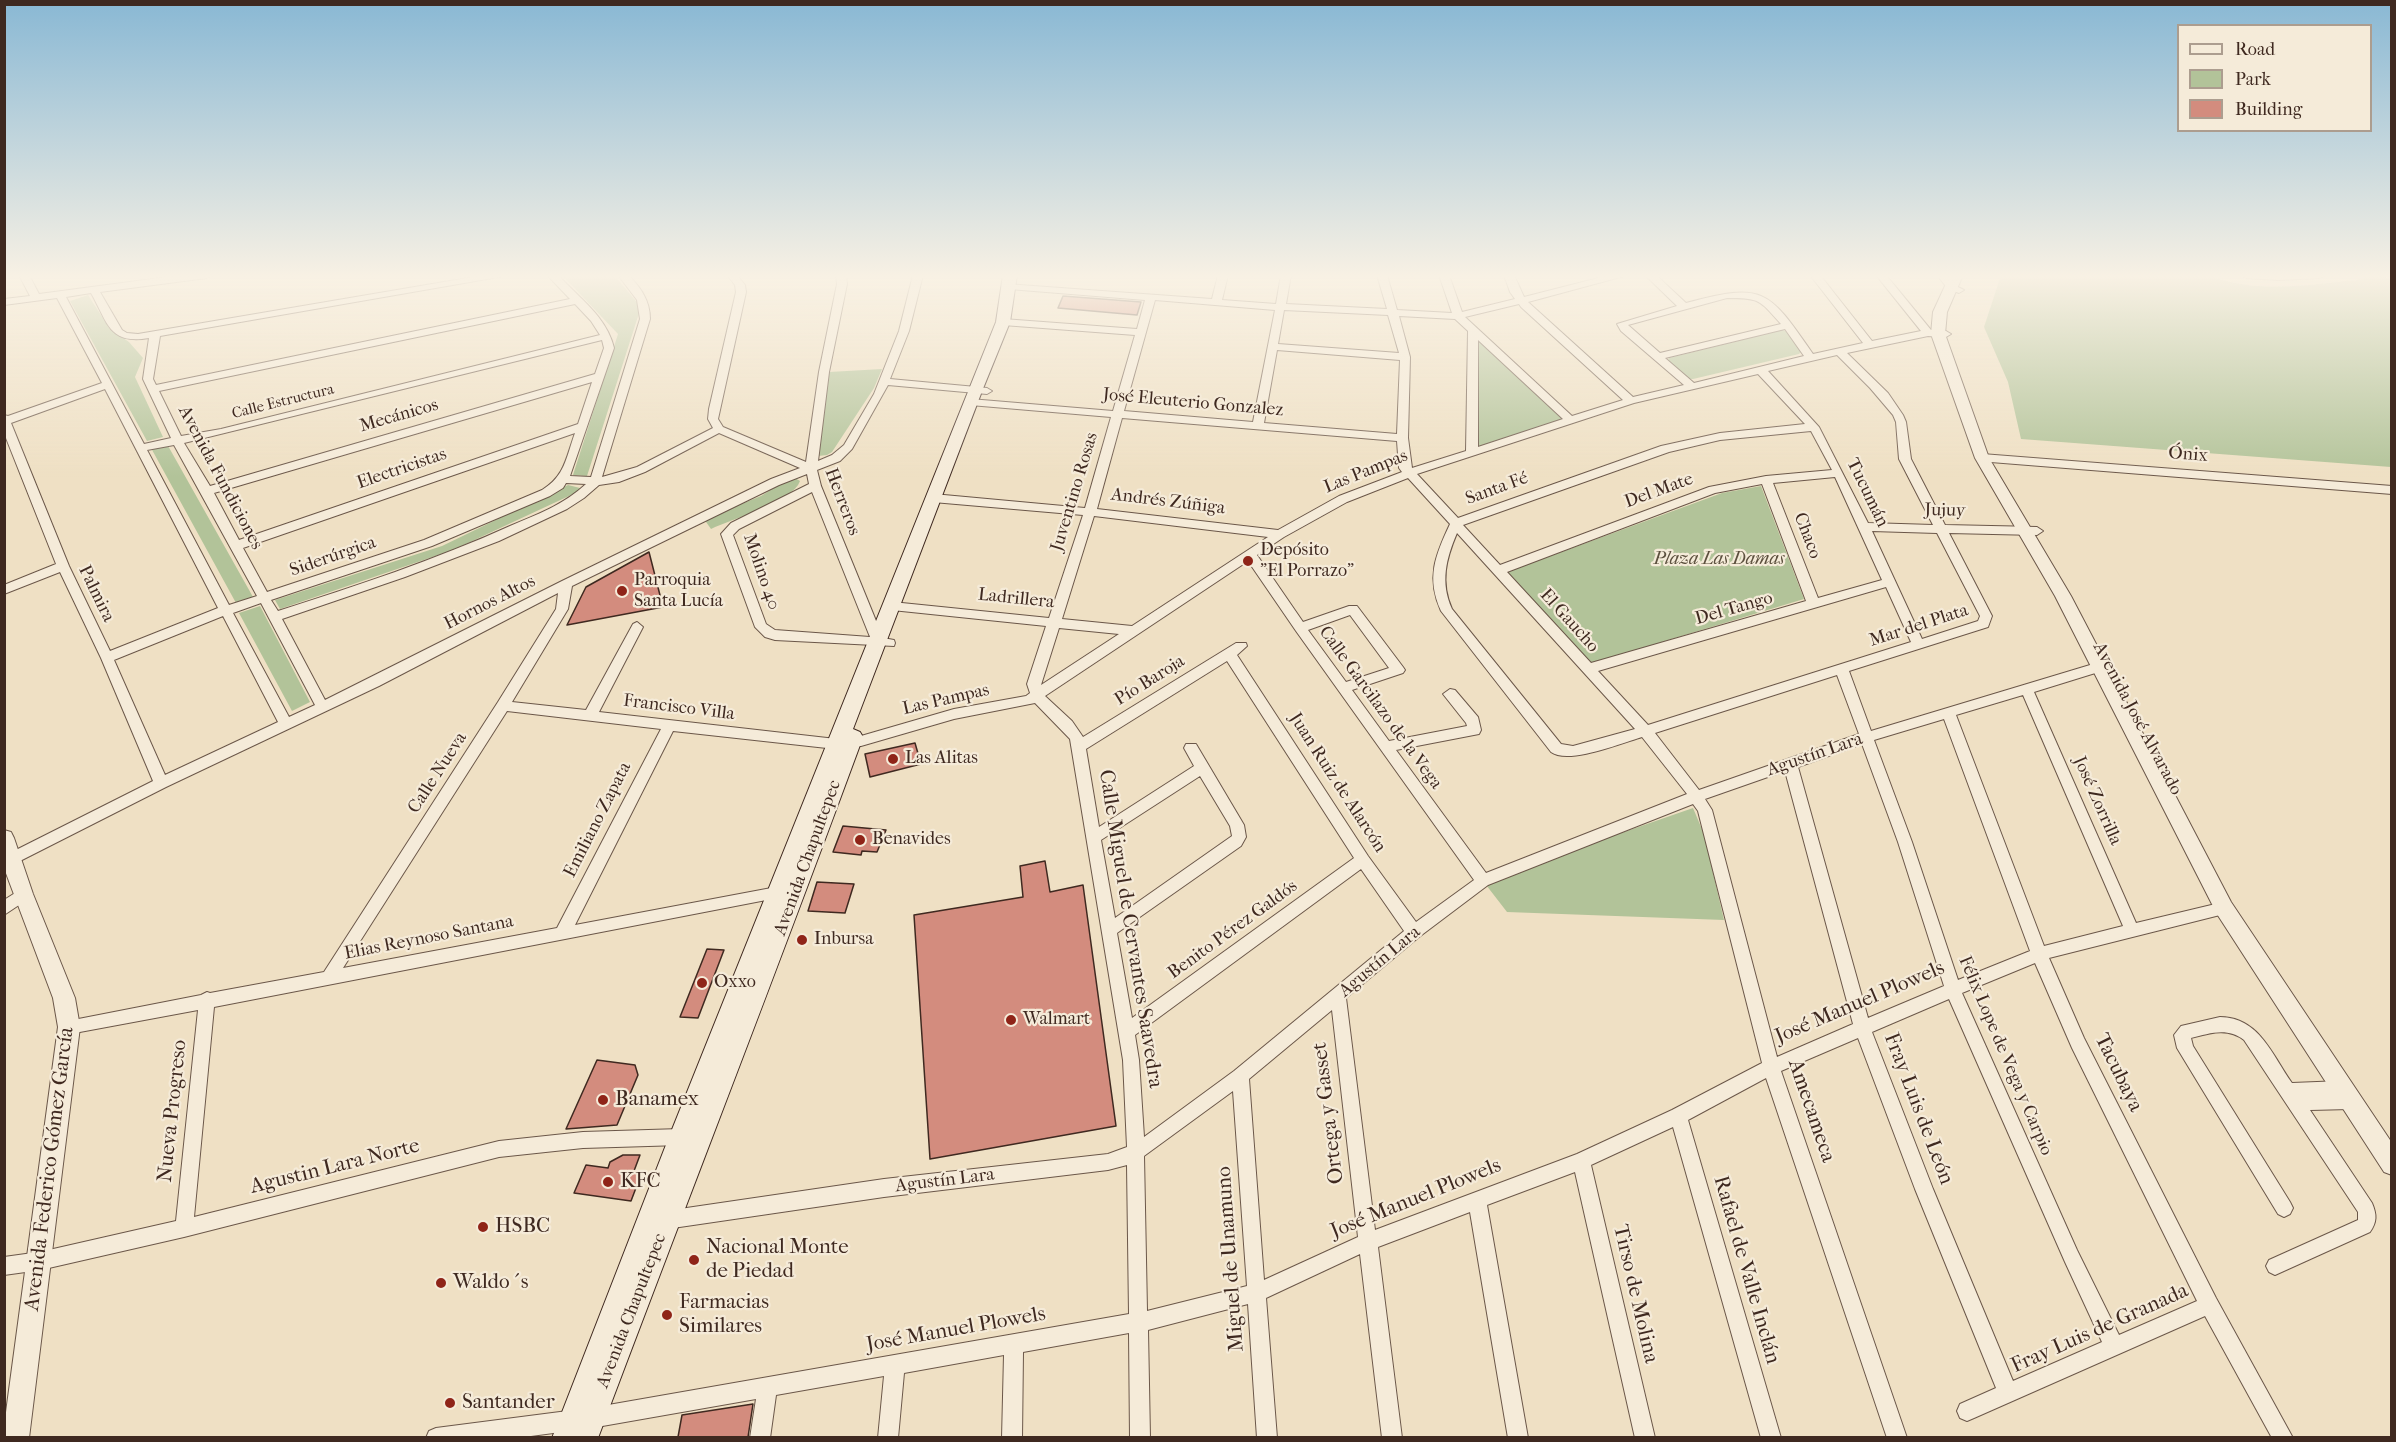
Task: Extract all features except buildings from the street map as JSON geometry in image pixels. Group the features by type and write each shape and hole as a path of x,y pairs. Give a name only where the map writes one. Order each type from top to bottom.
{"main road":[{"name":"Avenida Chapultepec","path":"578,1428 658,1220 686,1170 757,993 787,891 1000,342"},
{"path":"658,1220 681,1137 758,943 787,891"},
{"path":"757,993 763,954 758,943"},
{"path":"681,1137 684,1139 688,1152 686,1170"}],"street":[{"path":"85,342 286,725"},
{"name":"Avenida Fundiciones","path":"154,342 148,379 152,389 323,708"},
{"path":"152,389 377,342"},
{"name":"Calle Estructura","path":"140,448 221,432 581,342"},
{"path":"608,342 609,348 564,479 595,482 615,479 719,429 713,419 714,409 729,342"},
{"path":"273,617 398,576 479,545 553,511 588,491 595,482 638,342"},
{"path":"811,468 830,342"},
{"name":"Hornos Altos","path":"8,848 162,783 323,708 566,584 776,482 836,458 848,447 885,381 900,342"},
{"name":"Juventino Rosas","path":"1037,696 1034,684 1036,676 1090,512 1138,342"},
{"path":"1258,426 1274,342"},
{"path":"1401,342 1405,357 1402,462 1409,473"},
{"path":"1472,452 1473,342"},
{"path":"1485,342 1570,420"},
{"path":"1566,342 1631,401"},
{"path":"1641,342 1691,386"},
{"path":"1658,357 1718,342"},
{"path":"1800,342 1810,357"},
{"name":"Las Pampas","path":"843,744 936,718 1024,703 1280,534 1337,501 1409,473 1631,401 1810,357 1887,342"},
{"name":"Avenida José Alvarado","path":"1942,342 1976,424 1987,459 2031,531 2235,904 2391,1143"},
{"path":"1273,347 1405,357"},
{"name":"Mar del Plata","path":"1560,751 1573,751 1645,731 1979,627 1986,621 1942,528 1905,459 1902,448 1901,422 1895,410 1839,351"},
{"name":"Tucumán","path":"1761,370 1814,427 1839,473 1918,645"},
{"name":"Mecánicos","path":"207,491 600,376"},
{"name":"José Eleuterio Gonzalez","path":"885,381 978,397 1117,413 1402,438"},
{"path":"5,420 107,385"},
{"name":"Palmira","path":"5,420 63,566 107,658 162,783"},
{"name":"Electricistas","path":"236,546 580,427"},
{"name":"Santa Fé","path":"1560,751 1447,611 1441,600 1438,568 1456,523 1665,448 1748,432 1814,427"},
{"name":"Herreros","path":"719,429 811,468 815,486 883,642"},
{"name":"Ónix","path":"1987,459 2391,490"},
{"name":"El Gaucho","path":"1409,473 1645,731 1697,796"},
{"name":"Del Mate","path":"1499,570 1713,490 1766,480 1839,473"},
{"name":"Siderúrgica","path":"107,658 226,611 428,543 546,493 564,479"},
{"name":"Chaco","path":"1766,480 1814,605"},
{"name":"Molino 40","path":"815,486 735,526 728,534 761,627 770,634 883,642"},
{"name":"Andrés Zúñiga","path":"939,498 1090,512 1280,534"},
{"name":"Jujuy","path":"1865,528 2031,531"},
{"name":"Calle Garcilazo de la Vega","path":"1250,554 1300,628 1483,881"},
{"path":"4,590 63,566"},
{"name":"Del Tango","path":"1588,669 1889,582"},
{"name":"Calle Nueva","path":"329,977 503,706 562,609 566,584"},
{"name":"Ladrillera","path":"897,606 1136,631"},
{"path":"1300,628 1353,609 1398,670 1344,688"},
{"path":"590,716 637,627"},
{"name":"Pío Baroja","path":"1078,746 1235,650"},
{"name":"Juan Ruiz de Alarcón","path":"1235,650 1363,860 1414,932"},
{"name":"Avenida José Alvarado","path":"2105,667 2224,908 2391,1164"},
{"name":"Agustín Lara","path":"658,1220 884,1188 1108,1162 1136,1152 1240,1076 1414,932 1483,881 1697,796 1867,737 2026,688 2105,667"},
{"name":"Félix Lope de Vega y Carpio","path":"1842,670 1953,990 2007,1117 2115,1348"},
{"name":"José Zorrilla","path":"2026,688 2133,930"},
{"path":"1385,747 1474,730 1473,722 1450,694"},
{"name":"Calle Miguel de Cervantes Saavedra","path":"1037,696 1070,727 1078,746 1126,1032 1133,1083 1136,1152 1140,1437"},
{"name":"Francisco Villa","path":"503,706 843,744"},
{"name":"Tacubaya","path":"1948,712 2039,954 2098,1083 2209,1305 2283,1437"},
{"name":"Emiliano Zapata","path":"563,932 669,726"},
{"path":"1108,931 1236,842 1239,837 1237,825 1191,748"},
{"name":"Fray Luis de León","path":"1790,764 1862,1027 1924,1189 2008,1393"},
{"path":"1093,838 1203,767"},
{"name":"Amecameca","path":"1697,796 1705,810 1713,835 1771,1067 1897,1437"},
{"name":"Avenida Federico Gómez García","path":"8,848 22,894 64,998 69,1027 16,1437"},
{"name":"Benito Pérez Galdós","path":"1126,1032 1363,860"},
{"name":"Elias Reynoso Santana","path":"69,1027 207,999 787,891"},
{"path":"4,909 22,894"},
{"name":"José Manuel Plowels","path":"436,1437 578,1428 767,1387 1014,1345 1217,1305 1256,1293 1367,1242 1581,1161 1678,1116 1771,1067 2039,954 2224,908"},
{"name":"Ortega y Gasset","path":"1338,997 1392,1437"},
{"name":"Nueva Progreso","path":"184,1228 207,999"},
{"path":"2275,1266 2364,1227 2368,1220 2361,1199 2293,1097 2243,1028 2226,1023 2187,1031 2182,1035 2185,1048 2284,1208"},
{"name":"Miguel de Unamuno","path":"1240,1076 1267,1437"},
{"path":"2293,1097 2346,1095"},
{"name":"Rafael de Valle Inclán","path":"1678,1116 1771,1437"},
{"name":"Agustin Lara Norte","path":"4,1266 40,1261 184,1228 499,1149 583,1140 681,1137"},
{"name":"Tirso de Molina","path":"1581,1161 1645,1437"},
{"path":"1477,1199 1518,1437"},
{"name":"Fray Luis de Granada","path":"1967,1412 2209,1305"},
{"path":"1012,1437 1014,1345"},
{"path":"888,1437 895,1365"},
{"path":"760,1437 767,1387"}],"green space":[{"path":"93,342 129,342 143,358 135,377 163,437 147,441"},
{"path":"615,342 630,342 587,476 573,475"},
{"path":"1473,342 1485,342 1570,420 1472,452"},
{"path":"1732,342 1794,342 1801,352 1693,379 1689,379 1668,361 1669,358"},
{"path":"1991,342 2391,342 2391,467 2021,439 2008,382"},
{"path":"882,369 874,388 832,452 818,456 815,449 829,372"},
{"path":"167,444 253,597 236,603 151,448"},
{"path":"795,478 800,481 795,489 774,503 711,529 704,519 761,496 788,479"},
{"path":"568,485 584,489 453,550 280,609 275,600 442,546"},
{"name":"Plaza Las Damas","path":"1761,486 1804,599 1589,664 1507,572 1722,493"},
{"path":"260,606 310,702 292,711 239,613"},
{"path":"1693,808 1704,834 1724,920 1507,912 1483,881"}],"place":[{"name":"Depósito \"El Porrazo\"","path":"1248,561"},
{"name":"Parroquia Santa Lucía","path":"622,591"},
{"name":"Las Alitas","path":"893,759"},
{"name":"Benavides","path":"860,840"},
{"name":"Inbursa","path":"802,940"},
{"name":"Oxxo","path":"702,983"},
{"name":"Walmart","path":"1011,1020"},
{"name":"Banamex","path":"603,1100"},
{"name":"KFC","path":"608,1182"},
{"name":"HSBC","path":"483,1227"},
{"name":"Nacional Monte de Piedad","path":"694,1260"},
{"name":"Waldo´s","path":"441,1283"},
{"name":"Farmacias Similares","path":"667,1315"},
{"name":"Santander","path":"450,1403"}]}
